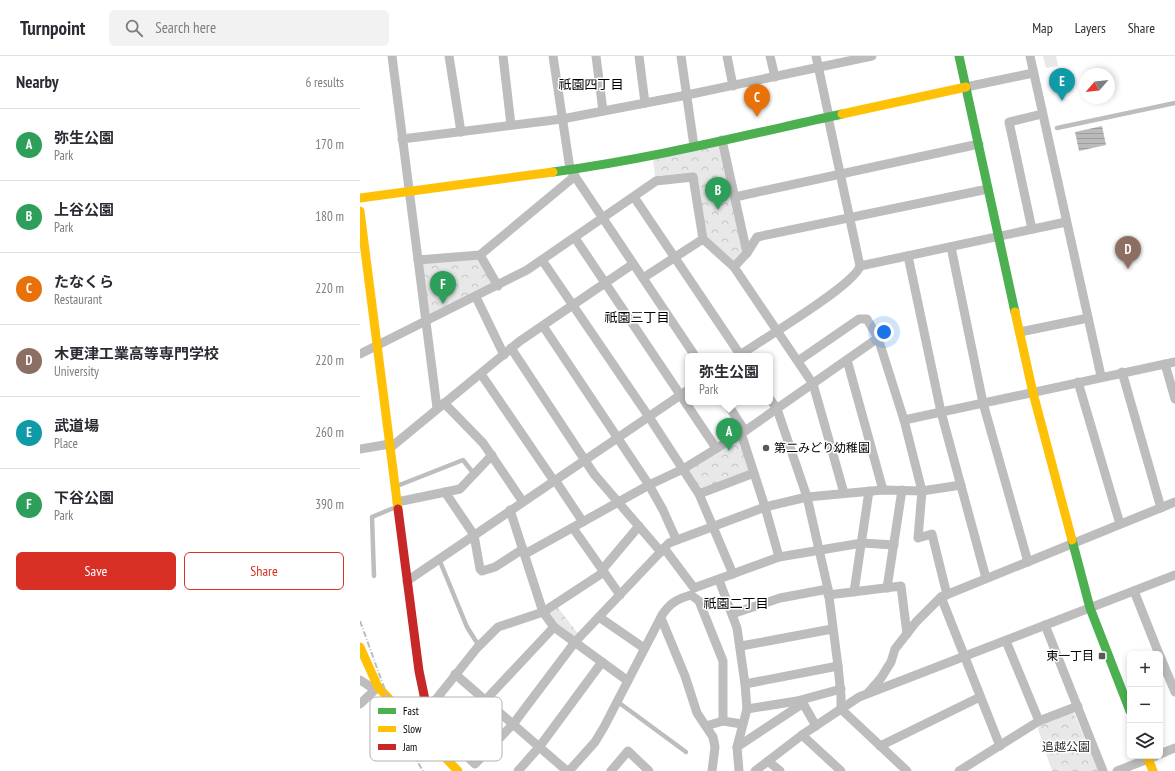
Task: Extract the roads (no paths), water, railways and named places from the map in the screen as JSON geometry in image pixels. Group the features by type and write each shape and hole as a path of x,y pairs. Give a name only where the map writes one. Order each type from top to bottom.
{"main road":[{"path":"959,56 1033,393 1090,608 1127,703"},
{"path":"360,198 572,172 966,87"},
{"path":"360,211 423,697"},
{"path":"360,647 376,688 385,697"},
{"path":"1151,759 1154,771"},
{"path":"449,761 458,771"}],"street":[{"path":"392,56 426,321 441,405 472,430 492,455 523,502"},
{"path":"449,56 461,132"},
{"path":"503,56 512,125"},
{"path":"553,56 562,119 572,172 693,353"},
{"path":"596,56 603,111"},
{"path":"639,56 645,103"},
{"path":"681,56 694,146"},
{"path":"727,56 733,86"},
{"path":"770,56 774,77"},
{"path":"744,353 837,290 855,275 860,266 816,56"},
{"path":"1030,56 1101,376"},
{"path":"402,139 562,119 733,86 866,57"},
{"path":"966,87 1033,73"},
{"path":"1032,229 1009,122 1042,114"},
{"path":"722,140 748,253"},
{"path":"735,197 979,144"},
{"path":"418,260 480,255 572,172"},
{"path":"360,354 498,286 542,260 656,181 693,177 703,239 734,267 813,384 844,493"},
{"path":"744,239 849,219 988,189"},
{"path":"634,197 738,353"},
{"path":"860,266 1066,222"},
{"path":"734,267 748,253 757,237"},
{"path":"407,581 684,393 605,283 575,238"},
{"path":"643,278 703,239"},
{"path":"951,247 983,403 1028,562"},
{"path":"480,255 498,286"},
{"path":"908,256 941,412 986,578"},
{"path":"542,260 649,417 699,494 733,574"},
{"path":"360,449 390,446 512,348 633,264"},
{"path":"476,297 504,355"},
{"path":"1020,332 1088,318"},
{"path":"798,360 859,319 866,319 878,338 904,420 922,491 918,538 932,534 944,596 964,657 1000,746"},
{"path":"543,326 649,485 663,510 676,539"},
{"path":"445,492 474,535 480,569 482,571 495,567 572,528 649,485 683,469 743,432 878,338"},
{"path":"512,348 594,474 694,588 778,557 862,543 894,545"},
{"path":"847,360 883,490"},
{"path":"904,420 1033,393 1101,376 1175,362"},
{"path":"1165,364 1175,399"},
{"path":"1122,372 1161,508"},
{"path":"481,374 583,522"},
{"path":"1078,382 1120,524"},
{"path":"773,403 777,409 807,497 819,549 828,592 841,688 841,709 907,771"},
{"path":"691,405 716,448"},
{"path":"728,405 743,432 778,557"},
{"path":"397,504 460,489 492,455"},
{"path":"699,494 754,473"},
{"path":"502,736 514,723 575,642 662,550 676,539 765,507 807,497 883,490 922,491 961,485"},
{"path":"887,588 902,490"},
{"path":"854,592 869,491"},
{"path":"866,695 881,678 891,662 895,649 907,634 944,596 1175,502"},
{"path":"510,510 543,612 554,627 628,681"},
{"path":"438,697 479,646 498,627 543,612 603,571 639,526"},
{"path":"572,528 620,595"},
{"path":"755,771 802,735 841,709 866,695 1175,575"},
{"path":"719,580 738,628 745,684 747,710 742,724 738,747 739,771"},
{"path":"732,614 780,598 828,592 854,592 901,586 907,634"},
{"path":"1134,591 1158,651"},
{"path":"502,713 568,771 595,742 618,702 644,648 669,605 679,598 691,596 699,601 723,661 723,721"},
{"path":"599,617 644,648"},
{"path":"661,618 685,676 697,713 713,737 715,747 712,771"},
{"path":"1046,625 1103,771"},
{"path":"489,697 554,627"},
{"path":"741,646 832,629"},
{"path":"1006,640 1039,721"},
{"path":"518,771 540,746 602,662"},
{"path":"1163,662 1175,692"},
{"path":"745,684 838,666"},
{"path":"455,674 482,697"},
{"path":"360,680 376,688 360,704"},
{"path":"747,710 800,702 841,688"},
{"path":"880,746 980,697"},
{"path":"800,702 816,726"},
{"path":"738,747 800,702"},
{"path":"959,771 1039,721 1078,706"},
{"path":"706,726 723,721 742,724"},
{"path":"802,735 841,771"},
{"path":"1163,753 1175,748"},
{"path":"611,771 628,751 649,771"},
{"path":"1117,771 1145,759"},
{"path":"768,761 780,771"}],"lane":[{"path":"1057,128 1175,103"},
{"path":"395,487 463,460 474,474"},
{"path":"374,576 372,516 397,504"},
{"path":"439,559 467,627 479,646"},
{"path":"618,702 686,752"}],"railway":[{"path":"360,621 388,697"},
{"path":"417,761 423,771"}],"place":[{"name":"武道場","path":"1062,101"},
{"name":"たなくら","path":"757,117"},
{"name":"上谷公園","path":"718,210"},
{"name":"木更津工業高等専門学校","path":"1128,269"},
{"name":"下谷公園","path":"443,304"},
{"name":"第二みどり幼稚園","path":"766,448"},
{"name":"弥生公園","path":"729,451"},
{"name":"東一丁目","path":"1102,656"}],"district":[{"name":"祇園四丁目","path":"591,84"},
{"name":"祇園三丁目","path":"637,317"},
{"name":"祇園二丁目","path":"736,603"}],"park label":[{"name":"追越公園","path":"1066,747"}]}
